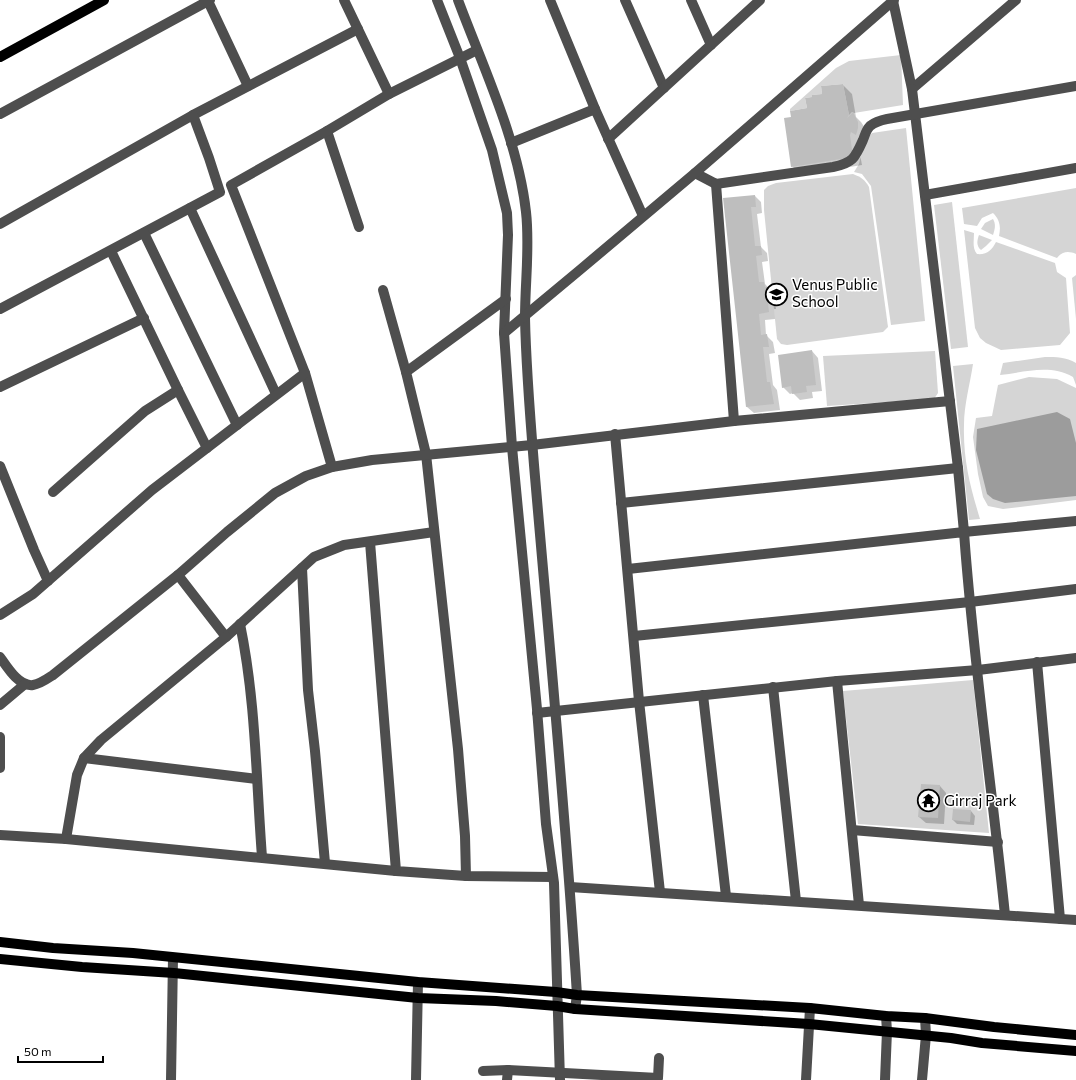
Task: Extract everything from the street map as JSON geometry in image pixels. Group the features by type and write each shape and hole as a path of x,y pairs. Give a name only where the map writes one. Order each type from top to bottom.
{"main road":[{"path":"0,57 104,0"},
{"path":"0,942 418,982 556,992 577,995 810,1008 886,1016 925,1018 994,1027 1076,1035"},
{"path":"0,959 82,968 174,973 418,998 496,1000 575,1009 809,1024 926,1035 982,1043 1076,1051"}],"street":[{"path":"344,0 389,94"},
{"path":"437,0 460,58 492,150 507,213 508,235 504,332 512,447 546,824 553,877 560,1076"},
{"path":"458,0 511,143 522,186 528,231 525,316 532,445 570,887 577,995 575,1009"},
{"path":"550,0 595,109 643,216"},
{"path":"624,0 664,88"},
{"path":"691,0 711,44"},
{"path":"608,139 760,0"},
{"path":"912,89 1016,0"},
{"path":"0,114 209,1 248,86"},
{"path":"504,332 695,173 894,1 916,114 958,468 970,602 1005,915"},
{"path":"0,224 193,115 358,29"},
{"path":"0,309 220,192 389,94 477,50"},
{"path":"695,173 716,184 845,165 858,152 866,131 871,125 887,119 1076,86"},
{"path":"511,143 595,109"},
{"path":"193,115 220,192"},
{"path":"327,131 359,227"},
{"path":"925,195 1076,168"},
{"path":"716,184 734,421"},
{"path":"231,185 305,373 332,467"},
{"path":"190,208 276,394"},
{"path":"144,233 237,425"},
{"path":"111,250 178,390 208,448"},
{"path":"383,290 406,372 426,454 458,749 465,836 466,876"},
{"path":"406,372 506,299"},
{"path":"0,387 144,318"},
{"path":"0,615 33,594 152,490 305,373"},
{"path":"53,492 145,411 178,390"},
{"path":"0,657 25,684 32,685 42,682 53,675 178,575 227,532 275,493 306,476 332,467 372,460 532,445 734,421 950,401"},
{"path":"615,434 639,701 660,892"},
{"path":"0,466 48,581"},
{"path":"622,503 958,468"},
{"path":"628,569 1076,521"},
{"path":"66,839 77,775 84,758 101,740 226,638 314,556 344,546 434,532"},
{"path":"370,542 396,871"},
{"path":"302,568 308,690 317,766 325,863"},
{"path":"178,575 226,638"},
{"path":"634,636 970,602 1076,589"},
{"path":"240,624 247,657 251,688 262,857"},
{"path":"537,713 773,687 978,670 1076,658"},
{"path":"1037,662 1060,919"},
{"path":"837,681 859,905"},
{"path":"0,705 25,684"},
{"path":"773,687 796,901"},
{"path":"703,695 726,896"},
{"path":"0,737 0,768"},
{"path":"84,758 257,779"},
{"path":"852,830 998,842"},
{"path":"0,835 66,839 396,871 466,876 553,877"},
{"path":"570,887 1076,920"},
{"path":"171,1080 174,973 173,958"},
{"path":"416,1080 418,982"},
{"path":"806,1080 810,1008"},
{"path":"885,1080 887,1031 886,1016"},
{"path":"922,1080 926,1035 925,1018"},
{"path":"483,1071 507,1075 658,1078 659,1058"}],"shaded area":[{"path":"901,55 903,105 854,113 852,112 849,115 843,84 821,86 822,94 812,95 812,97 805,98 807,108 790,111 790,109 836,68 849,61"},
{"path":"906,128 925,321 891,325 871,186 862,174 854,172 859,164 864,142 872,133"},
{"path":"853,174 866,182 869,187 888,327 883,332 787,345 781,344 777,339 764,210 764,190 768,186 776,183"},
{"path":"1076,188 1076,254 1066,252 1057,258 999,236 999,224 993,213 982,218 977,226 964,224 962,208"},
{"path":"952,202 968,347 951,349 934,205"},
{"path":"993,219 995,227 993,235 981,229 985,223"},
{"path":"964,230 974,233 974,247 977,254 984,254 989,251 996,242 1055,263 1057,272 1066,278 1070,333 1060,345 1001,350 986,343 980,338 975,328"},
{"path":"979,235 992,240 981,250 977,243"},
{"path":"1076,275 1076,319 1072,278"},
{"path":"935,351 938,393 934,399 827,406 823,356"},
{"path":"1045,357 1065,358 1076,363 1076,385 1073,377 1056,371 1038,370 1000,375 1003,363"},
{"path":"973,364 964,417 964,437 968,472 980,519 969,520 953,366"},
{"path":"1029,377 1057,379 1076,388 1076,500 1003,509 988,506 983,497 978,474 973,437 976,418 992,416 998,385"},
{"path":"1057,412 1070,419 1076,443 1076,496 1005,503 993,499 987,494 976,450 977,429"},
{"path":"973,680 989,833 858,824 843,691"}],"building":[{"path":"843,84 849,115 847,118 853,112 858,122 856,135 851,132 850,135 853,157 791,167 784,118 791,117 790,111 807,108 805,98 812,97 812,95 822,94 821,86"},
{"path":"755,195 756,207 751,207 755,246 761,246 762,255 756,256 759,282 764,282 765,287 768,287 770,302 768,303 769,312 759,314 761,335 767,334 769,347 763,347 767,382 770,382 774,404 746,407 723,198"},
{"path":"812,350 816,385 806,386 807,392 792,394 791,386 782,388 778,355"},
{"name":"Girraj Park","path":"921,784 940,785 938,818 918,817"},
{"path":"953,809 971,810 970,822 952,820"}],"place":[{"name":"Venus Public School","path":"776,294"},
{"name":"Girraj Park","path":"929,801"}]}
